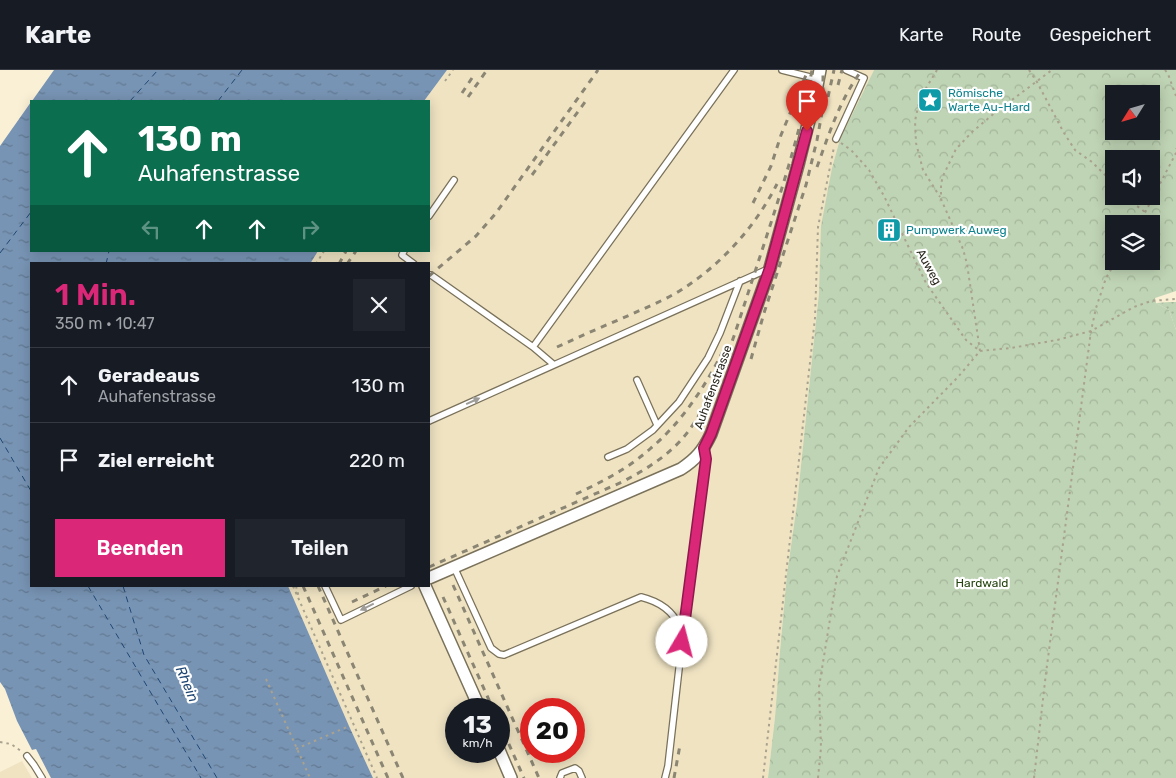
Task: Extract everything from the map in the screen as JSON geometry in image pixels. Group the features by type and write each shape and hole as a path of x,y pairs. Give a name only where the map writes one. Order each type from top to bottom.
{"street":[{"name":"Auhafenstrasse","path":"430,578 681,469 694,460 704,448 711,434 770,268 798,165 819,75"},
{"path":"425,587 475,698"},
{"path":"505,763 511,778"}],"lane":[{"path":"533,347 734,70"},
{"path":"782,70 819,75"},
{"path":"836,139 864,78 846,70"},
{"path":"430,215 454,180"},
{"path":"404,252 402,255 411,262"},
{"path":"430,421 770,268"},
{"path":"430,275 533,347 553,364"},
{"path":"608,456 627,449 653,430 679,402 708,358 740,281"},
{"path":"637,380 657,425"},
{"path":"665,778 706,459 704,448"},
{"path":"454,567 491,648 499,654 504,655 641,597 663,605 679,626 682,642"},
{"path":"325,587 341,620 409,587"},
{"path":"27,756 42,778"},
{"path":"560,778 562,772 574,768 579,771 582,778"}],"path":[{"path":"445,81 453,70"},
{"path":"937,70 920,98 915,121 916,143 923,170 941,199 963,249 980,351"},
{"path":"1029,70 1075,150 1092,162 1105,175"},
{"path":"941,199 943,176 956,149 972,132 997,111 1052,70"},
{"path":"1165,70 1176,96"},
{"path":"764,778 814,318 818,226 836,139"},
{"name":"Auweg","path":"836,139 851,150 869,170 884,196 926,283 966,340 980,351"},
{"path":"1144,215 1176,152 1176,148"},
{"path":"1137,205 1146,212"},
{"path":"1034,778 1091,331 1096,308 1106,278 1111,270"},
{"path":"818,778 821,748 819,687 837,576 880,468 909,427 958,377 980,351 1057,340 1091,331 1134,307 1150,301 1176,299"},
{"path":"294,587 301,607 377,778"},
{"path":"266,679 310,778"},
{"path":"296,749 348,726"},
{"path":"0,742 12,744 27,756"}],"shaded area":[{"path":"447,70 874,70 840,139 832,168 797,504 787,574 768,778 373,778 288,587 430,587 430,262 311,262 317,252 430,252 430,100 425,100"},
{"path":"22,761 32,778 0,778 0,772"}],"green space":[{"name":"Hardwald","path":"874,70 1176,70 1176,291 1155,298 1156,303 1169,310 1176,330 1176,778 768,778 787,574 797,504 819,293 821,226 832,168 840,139"},
{"path":"1176,302 1176,330 1169,310 1156,303"}],"water":[{"path":"54,70 447,70 425,100 33,100"},
{"name":"Rhein","path":"30,103 30,252 317,252 311,262 30,262 30,587 288,587 373,778 51,778 36,749 32,750 17,721 5,689 0,682 0,146"}],"ferry route":[{"path":"131,100 158,70"},
{"path":"219,100 242,70"},
{"path":"0,253 30,213"},
{"path":"106,262 109,252"},
{"path":"0,438 30,489"},
{"path":"89,587 201,778"},
{"path":"123,587 144,655 217,778"}],"railway":[{"path":"468,97 487,70"},
{"path":"430,275 476,236 496,213 598,70"},
{"path":"430,567 641,472 676,446 690,429 711,394 734,337 786,175 807,97 812,70"},
{"path":"751,359 806,185 823,107 823,70"},
{"path":"828,97 834,70"},
{"path":"838,85 842,70"},
{"path":"817,167 841,105 862,70"},
{"path":"753,203 771,166 781,135 806,75"},
{"path":"462,93 472,78"},
{"path":"532,175 585,102"},
{"path":"557,347 662,300 696,280 724,256 748,230 777,184"},
{"path":"340,262 345,252"},
{"path":"348,262 355,252"},
{"path":"576,494 624,468 643,455 662,438 691,404 708,379 722,353"},
{"path":"453,585 539,778"},
{"path":"303,587 388,778"},
{"path":"318,587 403,778"},
{"path":"352,602 384,587"},
{"path":"443,597 488,698"},
{"path":"674,778 680,745"},
{"path":"510,747 524,778"}],"place":[{"name":"Römische Warte Au-Hard","path":"930,100"},
{"name":"Pumpwerk Auweg","path":"889,230"}],"route":[{"path":"682,642 706,459 704,448 711,434 770,268 807,131"}]}
